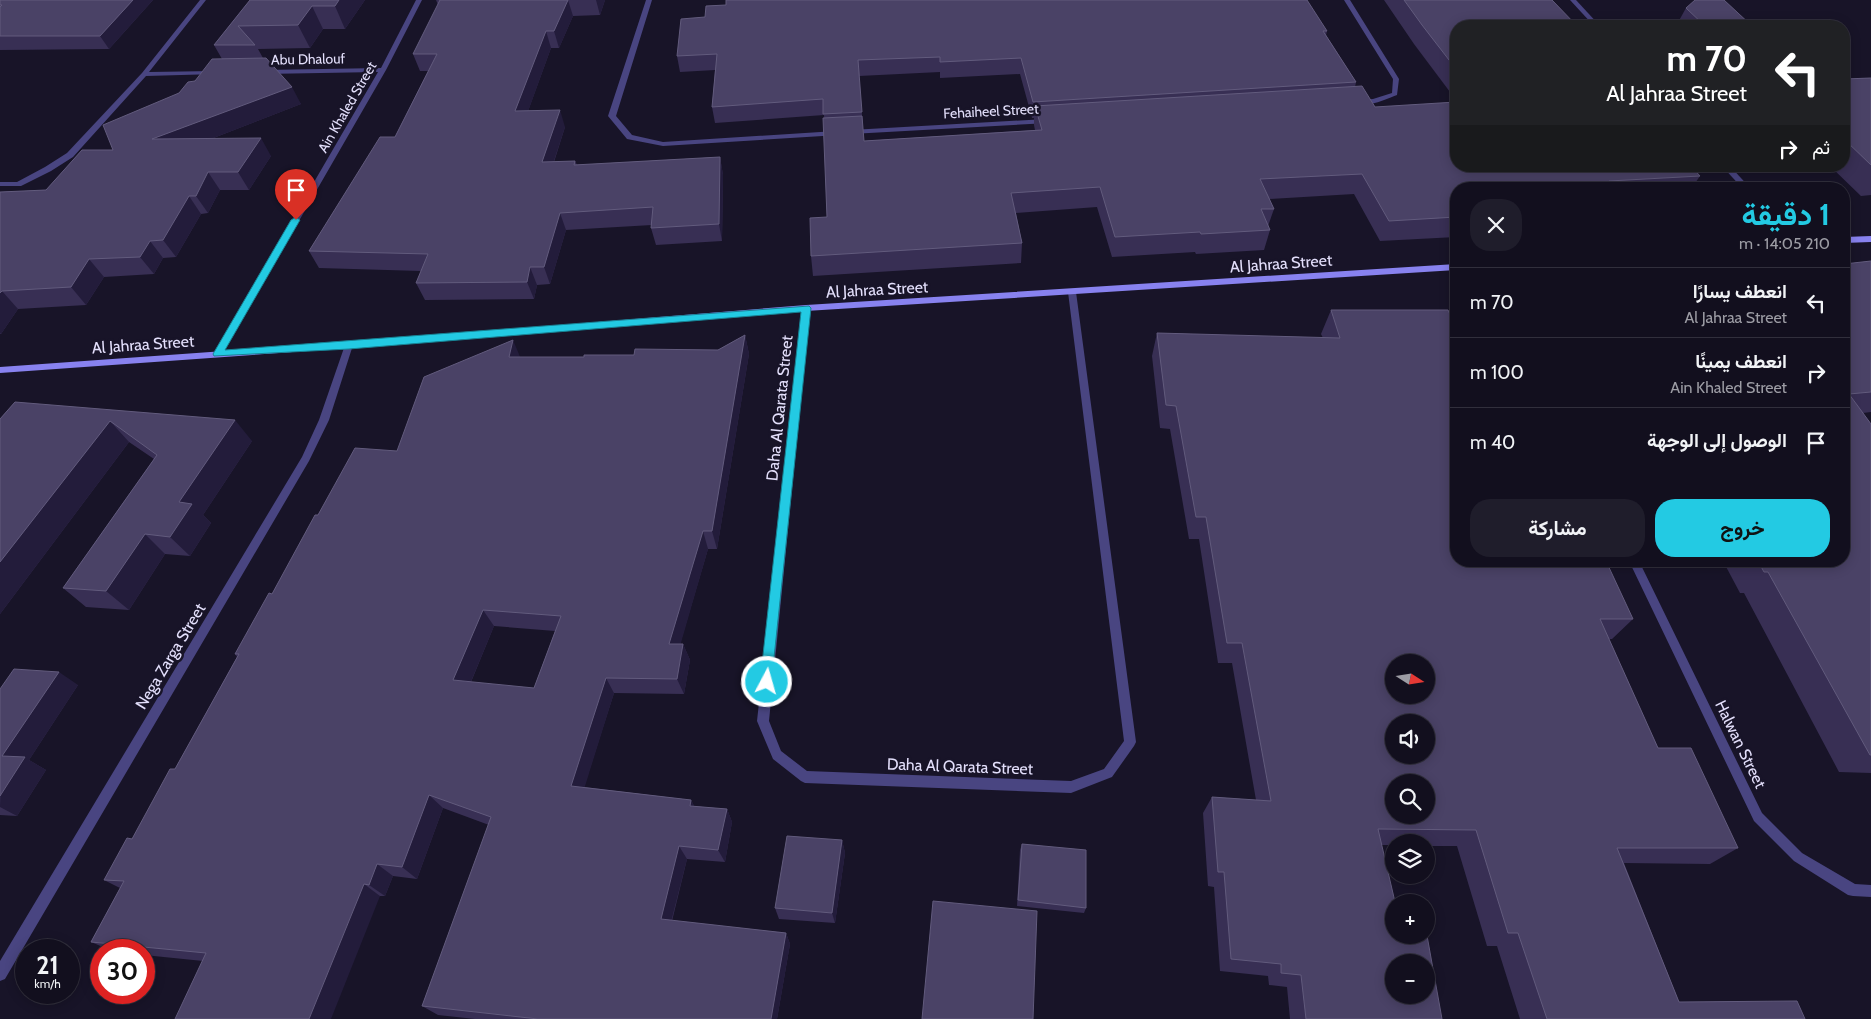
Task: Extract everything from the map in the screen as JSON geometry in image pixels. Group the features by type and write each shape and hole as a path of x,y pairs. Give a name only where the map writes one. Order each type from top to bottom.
{"street":[{"path":"0,184 18,184 48,169 70,155 144,74 203,0"},
{"name":"Ain Khaled Street","path":"218,354 383,70 419,0"},
{"name":"Fehaiheel Street","path":"649,0 612,116 630,137 663,144 1058,120"},
{"path":"1347,0 1396,79 1395,94 1374,101 1354,102"},
{"path":"1573,0 1591,20"},
{"name":"Abu Dhalouf","path":"253,72 383,70"},
{"path":"144,74 223,73"},
{"path":"1731,172 1741,182"},
{"path":"1850,240 1871,239"},
{"name":"Al Jahraa Street","path":"0,370 349,345 806,308 1450,267"},
{"name":"Daha Al Qarata Street","path":"806,308 763,721 777,755 805,777 1071,787 1108,773 1130,742 1072,292"},
{"name":"Nega Zarga Street","path":"0,974 306,458 324,420 349,345"},
{"name":"Halwan Street","path":"1637,567 1758,817 1798,858 1853,890 1871,891"}],"building":[{"path":"0,0 133,0 100,36 0,36 0,7 2,5 0,5"},
{"path":"250,0 339,0 335,6 312,6 298,25 238,26 255,45 214,45"},
{"path":"440,0 568,0 554,31 546,31 515,111 560,110 542,162 575,161 574,165 720,157 719,224 651,228 653,207 560,213 544,267 530,267 527,282 416,283 428,254 309,251 380,137 395,137 437,54 413,54"},
{"path":"726,0 1307,0 1327,31 1323,31 1356,82 1033,102 1021,58 940,62 940,57 858,60 862,112 823,114 823,99 712,107 717,54 677,56 681,19 705,17 706,6 726,5"},
{"path":"1404,0 1552,0 1571,20 1450,20 1450,61"},
{"path":"1695,0 1724,0 1746,20 1699,20 1686,8"},
{"path":"266,58 292,87 152,139 261,138 238,172 208,172 196,196 189,196 163,240 150,241 140,257 89,259 71,287 2,291 0,293 0,192 46,190 82,150 113,150 103,125 179,93 188,82 195,81 212,59"},
{"path":"1871,78 1871,165 1850,145 1850,79"},
{"path":"1362,86 1375,107 1450,102 1450,172 1696,172 1700,176 1610,182 1450,182 1450,217 1389,221 1362,174 1260,179 1274,209 1261,209 1270,230 1115,237 1100,187 1011,193 1022,243 811,256 810,218 827,217 823,118 862,116 864,141 1042,130 1035,106"},
{"path":"1871,261 1871,392 1850,394 1850,263"},
{"path":"1331,310 1448,310 1450,314 1450,567 1609,567 1633,619 1600,619 1658,748 1691,748 1738,848 1617,848 1679,1002 1797,1001 1805,1019 1547,1019 1518,933 1508,933 1476,830 1378,829 1385,859 1385,884 1391,884 1393,894 1385,894 1385,944 1429,944 1430,954 1385,954 1385,1004 1435,1004 1435,980 1442,1019 1306,1019 1301,975 1281,973 1281,964 1231,959 1224,872 1218,872 1212,797 1271,801 1242,643 1227,643 1206,517 1196,517 1176,406 1166,405 1157,333 1340,338"},
{"path":"745,335 712,531 703,531 669,644 683,644 677,679 606,678 571,786 691,800 690,806 727,809 718,850 679,846 661,919 786,933 771,1019 538,1019 422,1006 491,817 429,795 402,867 377,864 369,885 364,884 309,1019 175,1019 206,953 155,948 155,939 93,939 124,881 104,880 127,838 132,839 170,769 175,769 239,654 235,654 269,593 272,594 315,515 318,515 355,448 397,451 424,377 513,340 509,357 634,355 635,349 718,350","holes":["483,610 561,616 534,688 453,680"]},
{"path":"1850,395 1871,424 1871,755 1768,572 1764,572 1761,567 1850,567"},
{"path":"15,402 235,420 179,502 192,504 170,537 145,534 106,591 63,588 157,455 110,421 0,562 0,419"},
{"path":"14,669 59,672 2,756 25,757 0,796 0,689"},
{"path":"787,836 842,840 832,913 775,908"},
{"path":"1022,844 1086,850 1086,908 1018,900"},
{"path":"933,901 1037,911 1033,1019 922,1019"}],"route":[{"path":"296,220 218,354 806,308 767,682"}]}
